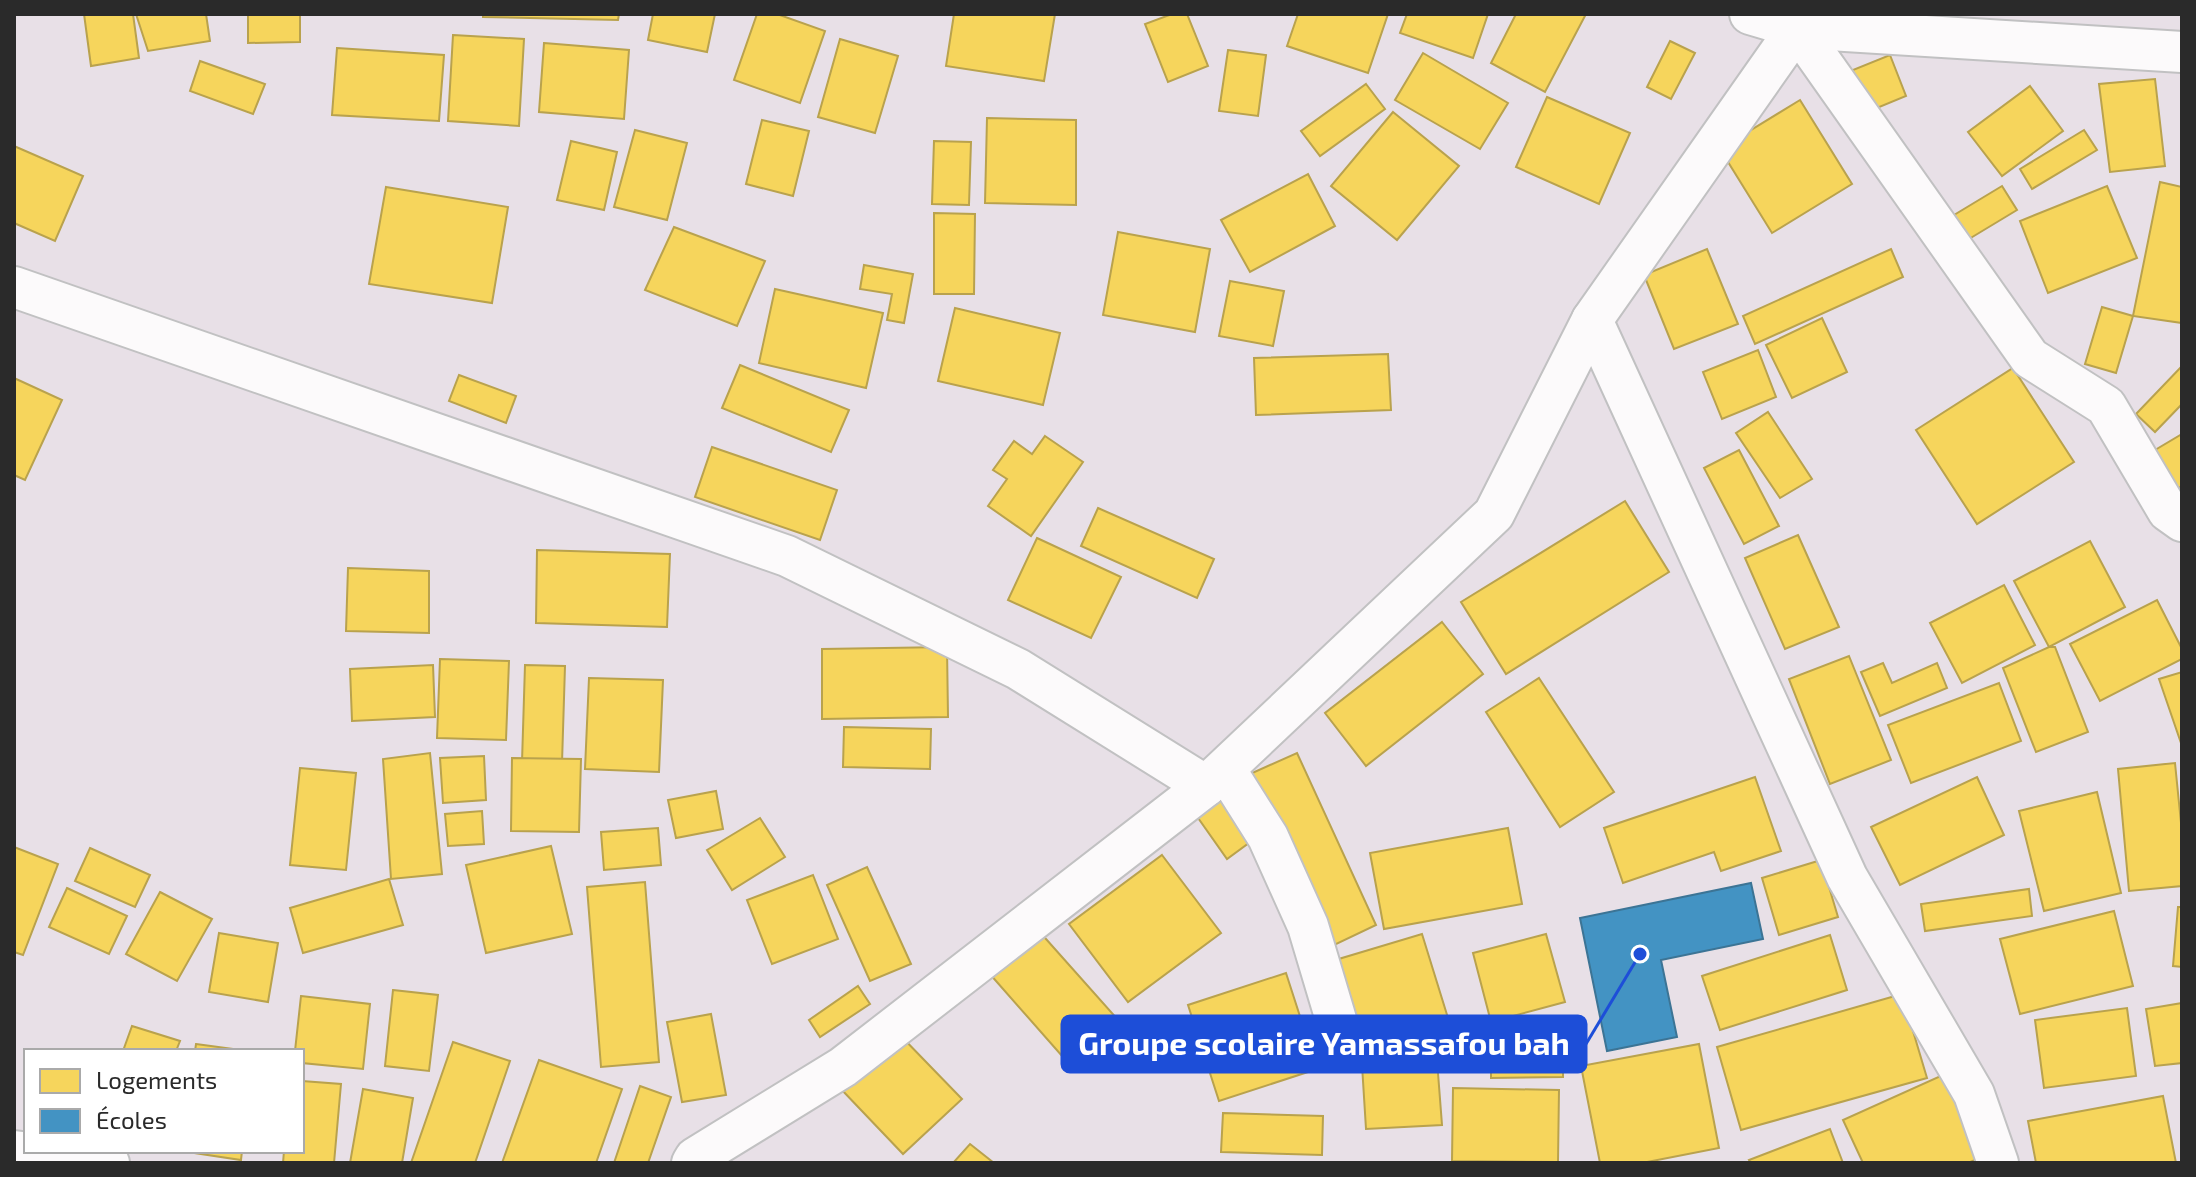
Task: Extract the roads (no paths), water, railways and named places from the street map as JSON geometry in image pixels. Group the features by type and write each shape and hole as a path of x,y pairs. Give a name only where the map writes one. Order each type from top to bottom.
{"street":[{"path":"1750,14 1797,28 2182,52"},
{"path":"692,1163 695,1158 843,1067 1216,778 1494,514 1592,320 1797,28"},
{"path":"1797,28 2030,358 2106,406 2168,511 2182,521"},
{"path":"14,287 787,556 1018,669 1216,778 1268,837 1308,926 1337,1023"},
{"path":"1592,320 1847,877 1974,1094 1998,1163"},
{"path":"30,1153 109,1163"}],"place":[{"name":"Groupe scolaire Yamassafou bah","path":"1640,954"}]}
